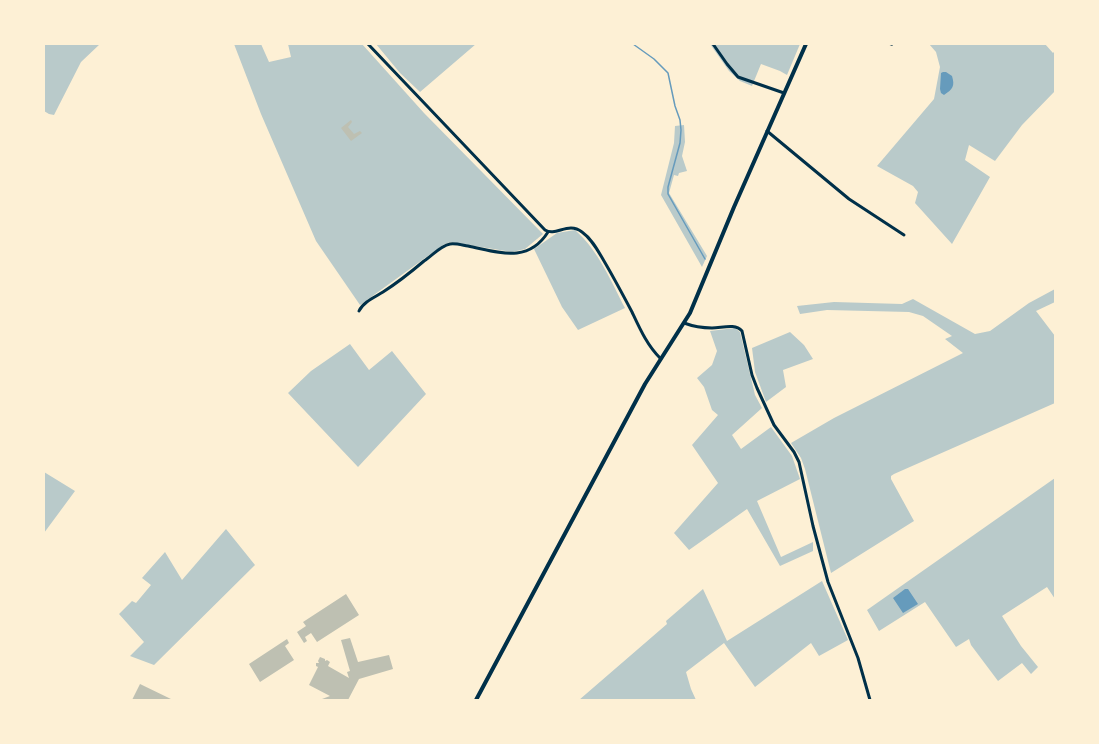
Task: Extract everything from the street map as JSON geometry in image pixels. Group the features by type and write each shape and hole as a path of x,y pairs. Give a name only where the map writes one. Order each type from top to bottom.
{"main road":[{"path":"476,700 638,397 660,358 684,323 806,44"}],"street":[{"path":"368,44 520,205 548,232"},
{"path":"714,44 727,64 739,77 784,93"},
{"path":"767,131 849,199 904,235"},
{"path":"359,311 366,303 448,245 516,254 535,246 548,232 572,227 579,229 596,247 647,342 660,358"},
{"path":"684,323 708,328 734,326 742,331 755,384 774,425 794,452 799,462 828,582 858,658 870,700"}],"lane":[{"path":"888,44 892,46"}],"shaded area":[{"path":"44,44 100,44 81,62 54,115 44,111"},
{"path":"234,44 261,44 269,62 291,57 288,44 362,44 424,113 543,234 525,249 512,252 450,242 443,245 360,305 316,241 261,114"},
{"path":"376,44 476,44 420,92 400,73"},
{"path":"710,44 800,44 787,75 761,64 752,86 740,81 729,71"},
{"path":"929,44 1045,44 1053,53 1055,51 1055,91 1022,125 995,161 969,145 965,160 990,177 952,244 915,203 918,192 913,186 877,166 934,99 940,67 936,52"},
{"path":"684,125 685,142 682,156 687,171 679,173 678,176 674,175 669,193 707,256 702,267 661,195 674,143 675,126"},
{"path":"575,230 591,247 597,256 625,308 578,330 562,307 534,249 557,233"},
{"path":"1055,289 1055,302 1036,311 1055,336 1055,403 891,476 891,479 914,521 831,573 805,469 801,458 791,443 834,418 963,353 945,339 952,336 923,316 909,312 827,310 800,314 797,306 834,302 902,304 913,299 975,334 990,331 1029,303"},
{"path":"735,328 740,332 755,395 762,408 732,435 741,449 771,427 792,456 800,479 757,501 781,557 813,542 813,551 780,566 747,509 689,550 674,533 718,483 692,445 718,415 712,410 704,387 697,378 712,365 717,351 710,331"},
{"path":"790,332 804,345 813,359 783,370 786,387 766,402 755,372 752,348"},
{"path":"350,344 369,370 392,351 426,394 358,467 288,393 311,371"},
{"path":"44,472 75,491 44,533"},
{"path":"1055,478 1055,599 1047,587 1002,616 1021,646 1038,667 1031,674 1022,663 998,681 971,645 969,639 956,647 925,602 879,631 867,610"},
{"path":"226,529 255,565 154,665 130,656 144,642 119,614 132,601 136,603 151,585 142,578 165,552 182,580"},
{"path":"822,581 848,640 819,656 811,643 755,687 724,643 686,672 696,700 579,700 667,624 666,621 703,589 727,641"}],"water":[{"path":"946,72 952,76 953,82 951,89 944,95 941,93 940,89 941,73"},
{"path":"905,589 908,589 918,604 903,613 893,598"}],"building":[{"path":"351,120 352,122 348,127 354,134 360,131 362,133 351,141 341,128"},
{"path":"346,594 359,615 317,642 311,633 305,637 307,641 304,643 297,632 306,626 303,622"},
{"path":"350,638 358,662 389,655 393,669 359,679 348,700 322,700 330,696 309,685 318,667 316,666 316,663 319,663 318,661 320,657 325,659 325,661 327,660 330,662 328,666 349,678 347,672 350,671 341,640"},
{"path":"287,639 289,643 285,646 294,660 260,682 249,664"},
{"path":"140,684 173,700 132,700"}],"waterway":[{"path":"633,44 654,59 668,73 675,106 680,120 681,130 680,143 668,187 668,194 705,259"}]}
